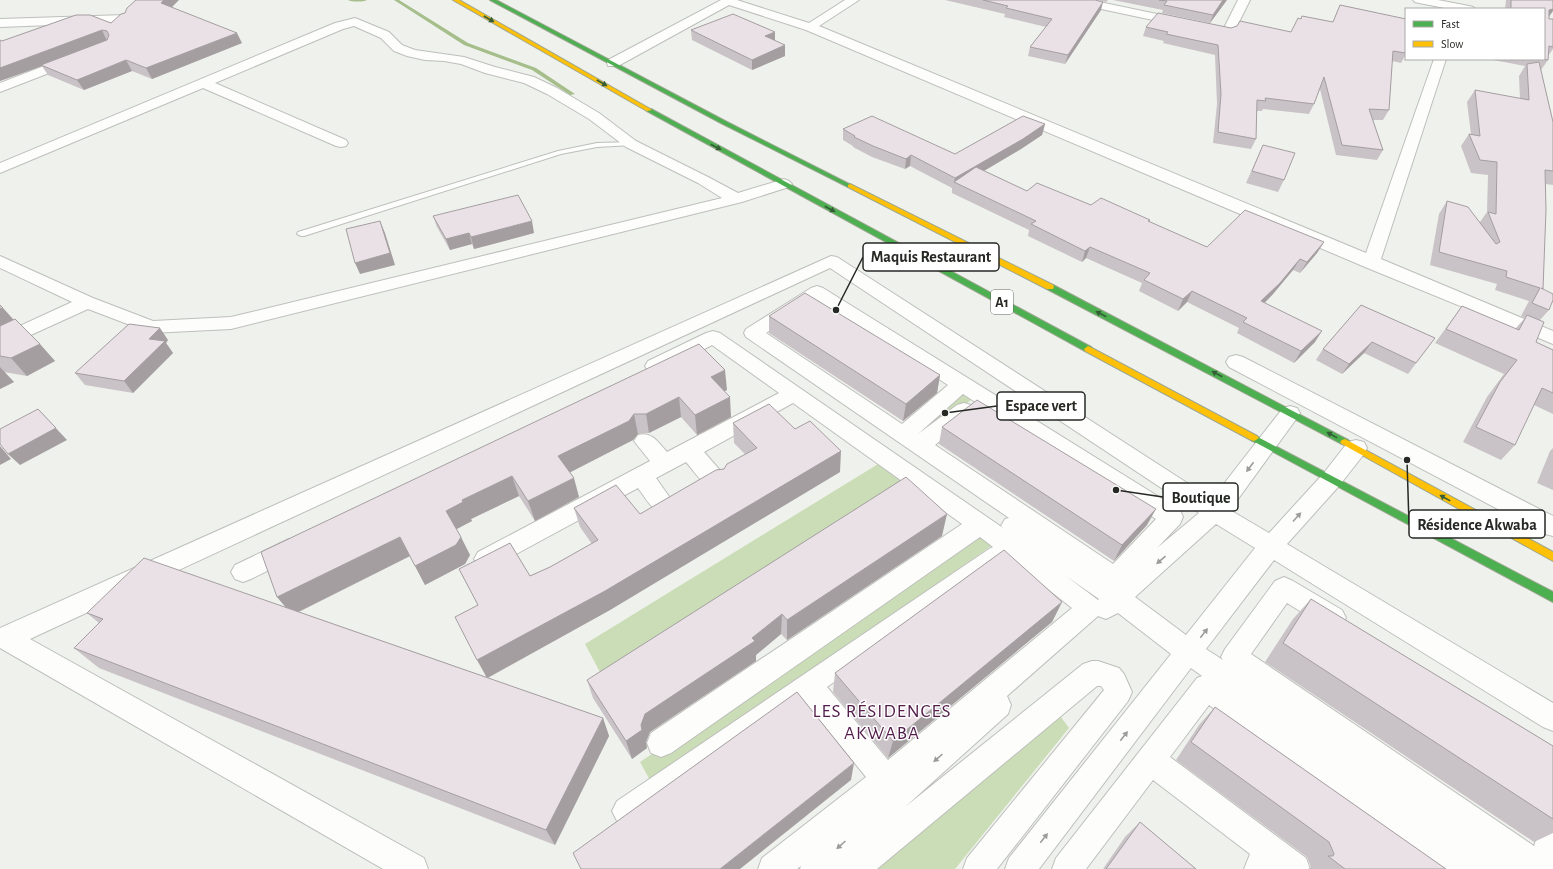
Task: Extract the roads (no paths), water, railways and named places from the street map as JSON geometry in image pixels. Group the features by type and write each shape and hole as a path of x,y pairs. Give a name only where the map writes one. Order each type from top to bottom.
{"main road":[{"name":"A1","path":"455,0 689,133 1331,480 1553,597"},
{"name":"A1","path":"492,0 724,122 1016,269 1356,448 1553,557"}],"street":[{"path":"810,27 853,0"},
{"path":"1072,0 1228,32 1244,0"},
{"path":"1420,0 1457,5"},
{"path":"613,63 728,1 810,27 1553,338"},
{"path":"0,23 125,19"},
{"path":"0,30 21,22"},
{"path":"0,168 339,26 355,22 386,35 398,48 411,53 464,61 490,70 530,80 594,116 631,144 703,180 736,199"},
{"path":"0,88 82,56"},
{"path":"1371,263 1440,60"},
{"path":"204,82 341,143"},
{"path":"0,261 87,302 151,327 231,323 736,199 784,184"},
{"path":"413,869 5,638 831,261 1215,512 1553,718"},
{"path":"817,292 962,384 982,396 1172,517 1115,578 753,333 817,292"},
{"path":"0,343 87,302"},
{"path":"635,376 713,337 980,524 1090,608 932,743 773,869"},
{"path":"744,338 1117,598 1189,652 1501,869"},
{"path":"1236,362 1553,527"},
{"path":"912,440 962,384"},
{"path":"478,564 794,394"},
{"path":"912,440 982,396"},
{"path":"815,869 1215,512 1290,413"},
{"path":"645,440 664,463"},
{"path":"1020,869 1271,546 1331,480 1356,448"},
{"path":"689,450 717,482"},
{"path":"641,476 664,505"},
{"path":"661,743 980,524"},
{"path":"242,572 307,540"},
{"path":"627,811 808,685 1011,547"},
{"path":"1351,629 1284,588 1234,657 1541,869 1553,834"},
{"path":"853,869 1092,672 1107,674 1115,682 1119,692 978,869"},
{"path":"808,685 886,779"},
{"path":"1067,869 1206,687 1464,869"},
{"path":"1150,760 1264,859 1295,869"}],"lane":[{"path":"301,234 560,152 597,145 631,144"}],"waterway":[{"path":"350,0 365,0"},
{"path":"396,0 466,44 534,69 572,94"}],"place":[{"name":"Maquis Restaurant","path":"836,310"},
{"name":"Espace vert","path":"945,413"},
{"name":"Résidence Akwaba","path":"1407,460"},
{"name":"Boutique","path":"1116,490"}],"district":[{"name":"LES RÉSIDENCES AKWABA","path":"882,721"}]}
